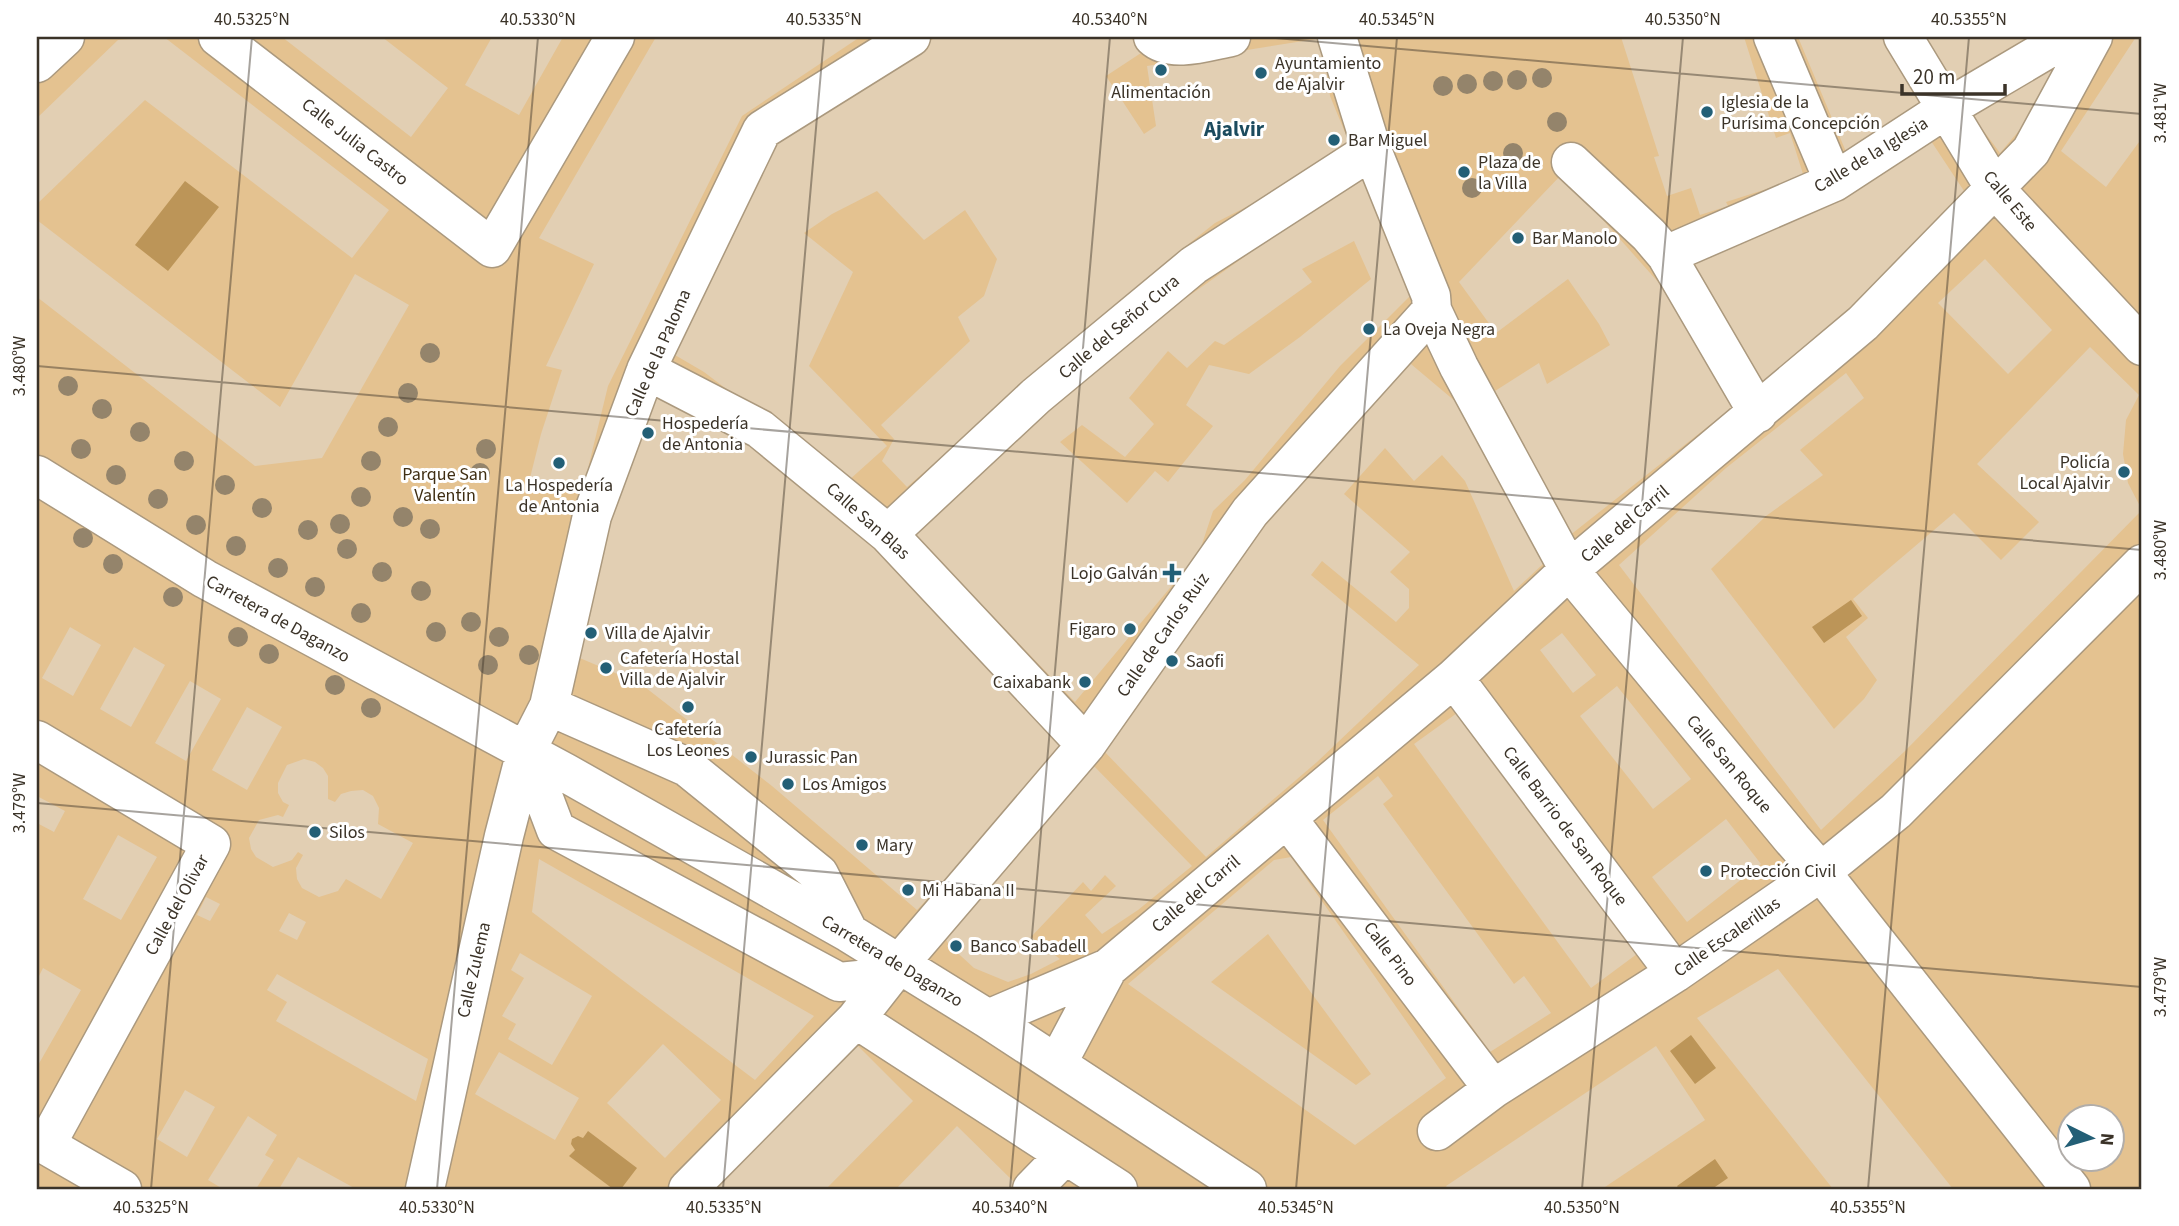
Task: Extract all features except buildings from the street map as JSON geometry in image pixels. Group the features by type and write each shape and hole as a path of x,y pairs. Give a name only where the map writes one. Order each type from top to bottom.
{"street":[{"path":"37,63 65,37"},
{"name":"Calle Julia Castro","path":"218,37 492,248 615,37"},
{"name":"Calle de la Paloma","path":"526,751 549,706 592,516 646,370 762,130 911,37"},
{"path":"1153,37 1160,43 1183,45 1231,37"},
{"path":"1337,37 1372,150 1431,296 1432,310"},
{"path":"1773,37 1835,182"},
{"name":"Calle Este","path":"1903,37 1995,189 2142,346"},
{"name":"Calle de la Iglesia","path":"1665,255 1835,182 1946,110 2068,37"},
{"name":"Calle del Carril","path":"988,1019 1108,968 1454,678 1569,570 1863,323 2031,151 2093,37"},
{"name":"Calle del Señor Cura","path":"888,534 1036,396 1194,265 1372,150"},
{"path":"1571,162 1649,235 1665,255 1758,413"},
{"name":"Calle San Roque","path":"1432,310 1459,367 1569,570 1821,872 2071,1189"},
{"name":"Calle de Carlos Ruiz","path":"688,1189 856,1019 1086,745 1250,512 1432,310"},
{"name":"Calle San Blas","path":"646,370 760,429 888,534 1086,745"},
{"name":"Carretera de Daganzo","path":"37,475 205,579 526,751 849,933 894,971 988,1019 1247,1189"},
{"name":"Calle Escalerillas","path":"1437,1130 1493,1089 1675,973 1821,872 1896,811 2142,564"},
{"name":"Calle Barrio de San Roque","path":"1454,678 1675,973"},
{"path":"549,706 687,767 819,874 849,933"},
{"name":"Calle del Olivar","path":"37,740 211,844 41,1142"},
{"name":"Carretera de Daganzo","path":"526,751 556,830 839,982 894,971"},
{"name":"Calle Zulema","path":"425,1189 504,836 526,751"},
{"name":"Calle Pino","path":"1287,818 1493,1089"},
{"name":"Calle del Carril","path":"1057,1064 1108,968"},
{"path":"856,1019 1118,1189"},
{"path":"41,1142 122,1189"},
{"path":"1032,1189 1065,1155"}],"green space":[{"name":"Parque San Valentín","path":"37,37 2142,37 2142,1189 37,1189"}],"shaded area":[{"path":"185,181 219,207 168,271 135,245"},
{"path":"1851,600 1862,616 1824,643 1812,627"},
{"path":"1691,1035 1716,1068 1695,1084 1670,1051"},
{"path":"588,1131 637,1168 621,1189 613,1189 569,1156 575,1150 571,1144 572,1139 578,1136 583,1138"},
{"path":"1715,1159 1728,1178 1712,1189 1679,1189 1677,1186"}],"place":[{"name":"Alimentación","path":"1161,70"},
{"name":"Ayuntamiento de Ajalvir","path":"1261,73"},
{"name":"Iglesia de la Purísima Concepción","path":"1707,112"},
{"name":"Bar Miguel","path":"1334,140"},
{"name":"Plaza de la Villa","path":"1464,172"},
{"name":"Bar Manolo","path":"1518,238"},
{"name":"La Oveja Negra","path":"1369,329"},
{"name":"Hospedería de Antonia","path":"648,433"},
{"name":"La Hospedería de Antonia","path":"559,463"},
{"name":"Policía Local Ajalvir","path":"2124,472"},
{"name":"Lojo Galván","path":"1172,573"},
{"name":"Figaro","path":"1130,629"},
{"name":"Villa de Ajalvir","path":"591,633"},
{"name":"Saofi","path":"1172,661"},
{"name":"Cafetería Hostal Villa de Ajalvir","path":"606,668"},
{"name":"Caixabank","path":"1085,682"},
{"name":"Cafetería Los Leones","path":"688,707"},
{"name":"Jurassic Pan","path":"751,757"},
{"name":"Los Amigos","path":"788,784"},
{"name":"Silos","path":"315,832"},
{"name":"Mary","path":"862,845"},
{"name":"Protección Civil","path":"1706,871"},
{"name":"Mi Habana II","path":"908,890"},
{"name":"Banco Sabadell","path":"956,946"}],"district":[{"name":"Ajalvir","path":"1234,129"}]}
